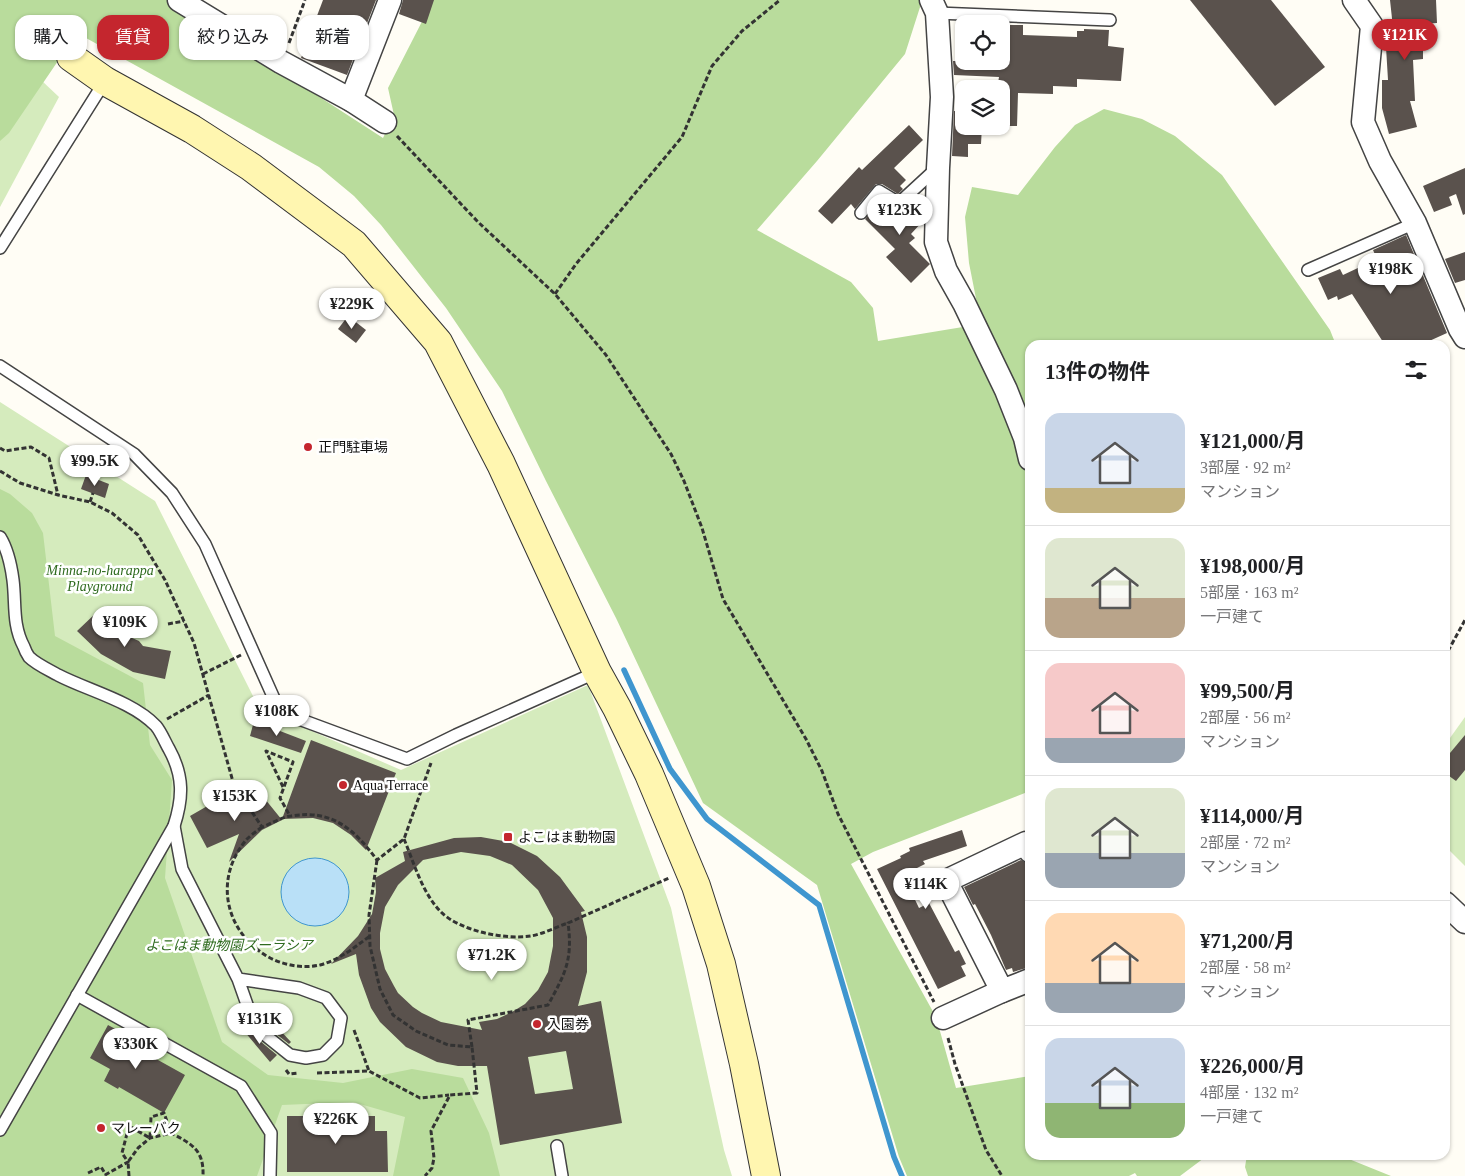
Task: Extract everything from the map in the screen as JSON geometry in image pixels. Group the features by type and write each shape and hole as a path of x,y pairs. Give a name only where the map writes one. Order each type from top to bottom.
{"street":[{"path":"179,0 281,62 351,100 385,122"},
{"path":"351,100 390,0"},
{"path":"1354,0 1372,26 1363,122 1380,161 1415,223 1465,337"},
{"path":"934,7 942,97 936,242 946,271 964,302 1006,390 1025,438"},
{"path":"75,60 105,81 192,129 251,167 354,244 438,342 501,464 597,672 649,774 693,877 712,933 742,1055 766,1176"},
{"path":"1002,991 946,881 1025,843"},
{"path":"1450,908 1465,922"},
{"path":"942,1018 1025,982"}],"lane":[{"path":"934,7 1110,20"},
{"path":"0,248 105,81"},
{"path":"861,213 879,191 900,203 938,168"},
{"path":"1308,270 1415,223"},
{"path":"0,366 134,454 172,493 205,544 280,712 408,759 456,735 597,672"},
{"path":"0,536 7,549 13,582 14,609 18,635 29,657 78,686 109,697 140,712 157,727 172,755 180,776 181,805 174,826 0,1130"},
{"path":"174,826 182,869 238,980 250,1013 265,1035 290,1056 306,1058 323,1054 338,1041 341,1018 326,998 299,988 238,980"},
{"path":"77,995 242,1086 272,1133 270,1176"},
{"path":"557,1146 562,1176"}],"path":[{"path":"281,62 305,0"},
{"path":"555,294 576,264 682,137 712,66 742,31 780,0"},
{"path":"385,122 478,222 555,294 606,355 671,454 684,481 702,528 723,599 806,738 822,771 838,814 942,1018 955,1064 986,1150 1002,1176"},
{"path":"0,448 6,451 30,447 49,458 58,495"},
{"path":"0,471 20,483 58,495 90,502 112,514 138,535 165,580 194,643 237,796 252,812 262,827"},
{"path":"90,502 93,493"},
{"path":"1450,647 1465,620"},
{"path":"168,624 184,621"},
{"path":"203,674 253,650"},
{"path":"157,727 209,695"},
{"path":"377,860 404,839 434,757 456,735"},
{"path":"283,787 266,751 293,762 280,798 290,816"},
{"path":"370,936 339,957 320,965 298,966 275,961 256,949 240,934 230,914 227,890 230,872 247,839 262,827 290,816 309,815 328,817 349,828 362,839 377,860 369,915 370,936 370,946 380,989 393,1015 416,1031 448,1045 472,1048"},
{"path":"404,839 423,885 441,912 463,926 495,936 532,936 568,923 671,876"},
{"path":"309,1073 369,1071 420,1098 477,1093 468,1020 548,1005 566,971 570,941 568,923"},
{"path":"284,1067 290,1074 300,1073"},
{"path":"425,1176 432,1168 434,1158 431,1131 450,1095"},
{"path":"150,1138 151,1117 164,1113 171,1133"},
{"path":"129,1176 128,1162 122,1154 129,1126 150,1138"},
{"path":"88,1173 101,1167 106,1175 128,1162 138,1148 150,1138 171,1133 190,1143 201,1154 203,1176"}],"green space":[{"path":"0,0 170,0 193,15 179,15 179,60 263,60 383,138 394,115 388,88 433,0 919,0 921,4 905,54 817,161 757,230 851,282 873,308 878,341 981,324 969,263 965,217 972,187 1018,195 1055,147 1075,125 1104,109 1142,119 1175,136 1222,175 1330,330 1334,340 1025,340 1025,793 873,852 851,864 936,1017 956,1088 1025,1077 1025,1160 1201,1160 1180,1176 1137,1176 1135,1173 1129,1176 907,1176 899,1157 817,885 703,803 616,618 502,391 446,308 381,225 354,196 319,167 126,60 169,60 169,15 97,15 97,44 87,39 87,15 15,15 15,60 59,60 9,133 0,141"},
{"path":"0,43 15,55 15,60 20,60 59,97 0,207"},
{"name":"よこはま動物園ズーラシア","path":"0,402 155,501 259,708 401,770 588,685 671,908 724,1150 732,1176 0,1176"},
{"path":"0,489 10,494 32,513 43,533 55,636 143,683 150,745 172,780 165,878 222,1042 268,1075 343,1083 412,1069 463,1078 489,1133 500,1176 393,1176 405,1117 353,1102 282,1105 257,1176 0,1176"},
{"path":"1465,717 1465,866 1450,851 1450,738"},
{"path":"1246,1160 1351,1160 1391,1176 1248,1176 1245,1167"}],"water":[{"path":"315,858 328,861 339,868 346,879 349,892 346,905 339,916 328,923 315,926 302,923 291,916 284,905 281,892 284,879 291,868 302,861"}],"building":[{"path":"323,0 376,0 369,18 369,15 317,15"},
{"path":"403,0 434,0 426,24 399,14"},
{"path":"1190,0 1271,0 1325,67 1275,106"},
{"path":"1390,0 1436,0 1437,23 1423,24 1423,59 1413,60 1415,101 1410,101 1417,127 1389,134 1382,108 1382,80 1388,80 1386,47 1395,46"},
{"path":"1010,25 1023,25 1023,35 1077,37 1077,31 1084,31 1084,29 1109,30 1108,46 1124,48 1121,81 1077,79 1077,87 1053,86 1053,94 1018,93 1017,126 1010,126 1010,80 998,80 999,77 954,75 953,61 955,61 955,70 1010,70"},
{"path":"306,60 353,60 347,75"},
{"path":"954,111 955,135 982,135 981,144 968,144 968,157 952,156"},
{"path":"909,125 923,140 894,168 906,180 900,186 903,189 898,194 882,184 876,184 855,209 851,204 832,224 818,211 859,167 862,170"},
{"path":"1465,168 1465,214 1463,215 1456,194 1449,197 1452,205 1434,212 1423,186"},
{"path":"914,199 924,209 924,212 918,218 922,222 911,234 915,238 909,243 930,264 911,283 886,257 895,249 865,219 881,201 899,210 904,209"},
{"path":"1406,235 1447,333 1431,340 1382,340 1352,294 1338,300 1337,296 1328,300 1318,278 1340,269 1343,275 1377,259 1373,250"},
{"path":"1465,252 1465,280 1455,283 1445,259"},
{"path":"348,316 366,330 356,343 338,329"},
{"path":"86,475 109,484 105,498 81,489"},
{"path":"98,611 121,633 139,641 143,646 171,651 165,679 133,672 101,654 77,631"},
{"path":"254,721 306,741 301,753 250,736"},
{"path":"1465,735 1465,770 1456,781 1450,777 1450,753"},
{"name":"Aqua Terrace","path":"311,740 396,773 366,850 351,835 333,823 313,818 282,819"},
{"path":"258,796 265,799 282,820 262,830 229,862 239,834 207,848 190,816 223,797 231,811 244,797"},
{"path":"962,830 967,846 923,861 925,864 903,875 919,908 929,903 955,952 959,950 966,964 961,966 966,976 938,989 877,869 901,858 900,856 910,851 909,848"},
{"path":"481,837 509,842 537,856 560,877 585,911 581,912 587,937 587,972 578,1006 601,1001 622,1123 500,1145 487,1066 458,1066 437,1062 406,1047 380,1022 371,1008 359,975 356,954 331,964 358,936 372,914 376,892 375,878 405,861 403,852 454,838","holes":["461,852 490,856 512,865 538,890 553,918 553,946 548,972 538,990 525,1004 512,1012 497,1019 479,1022 482,1030 441,1022 413,1007 398,993 394,986 385,969 380,949 380,933 385,907 398,885 423,860","566,1051 573,1089 535,1094 528,1057"]},
{"path":"1021,860 1025,862 1025,968 1013,972 1012,968 1006,970 991,935 964,887"},
{"path":"264,1013 291,1042 289,1044 271,1030 261,1016"},
{"path":"108,1025 143,1044 140,1050 185,1075 164,1113 119,1087 118,1089 104,1081 110,1069 90,1058"},
{"path":"250,1026 260,1041 277,1055 270,1062 244,1031"},
{"path":"287,1116 375,1116 375,1131 387,1131 388,1172 287,1172"}],"waterway":[{"path":"624,670 670,769 707,819 819,905 894,1157 902,1176"}],"place":[{"name":"正門駐車場","path":"308,447"},
{"name":"Aqua Terrace","path":"343,785"},
{"name":"よこはま動物園","path":"508,837"},
{"name":"入園券","path":"537,1024"},
{"name":"マレーバク","path":"101,1128"}],"park label":[{"name":"Minna-no-harappa Playground","path":"100,578"}]}
